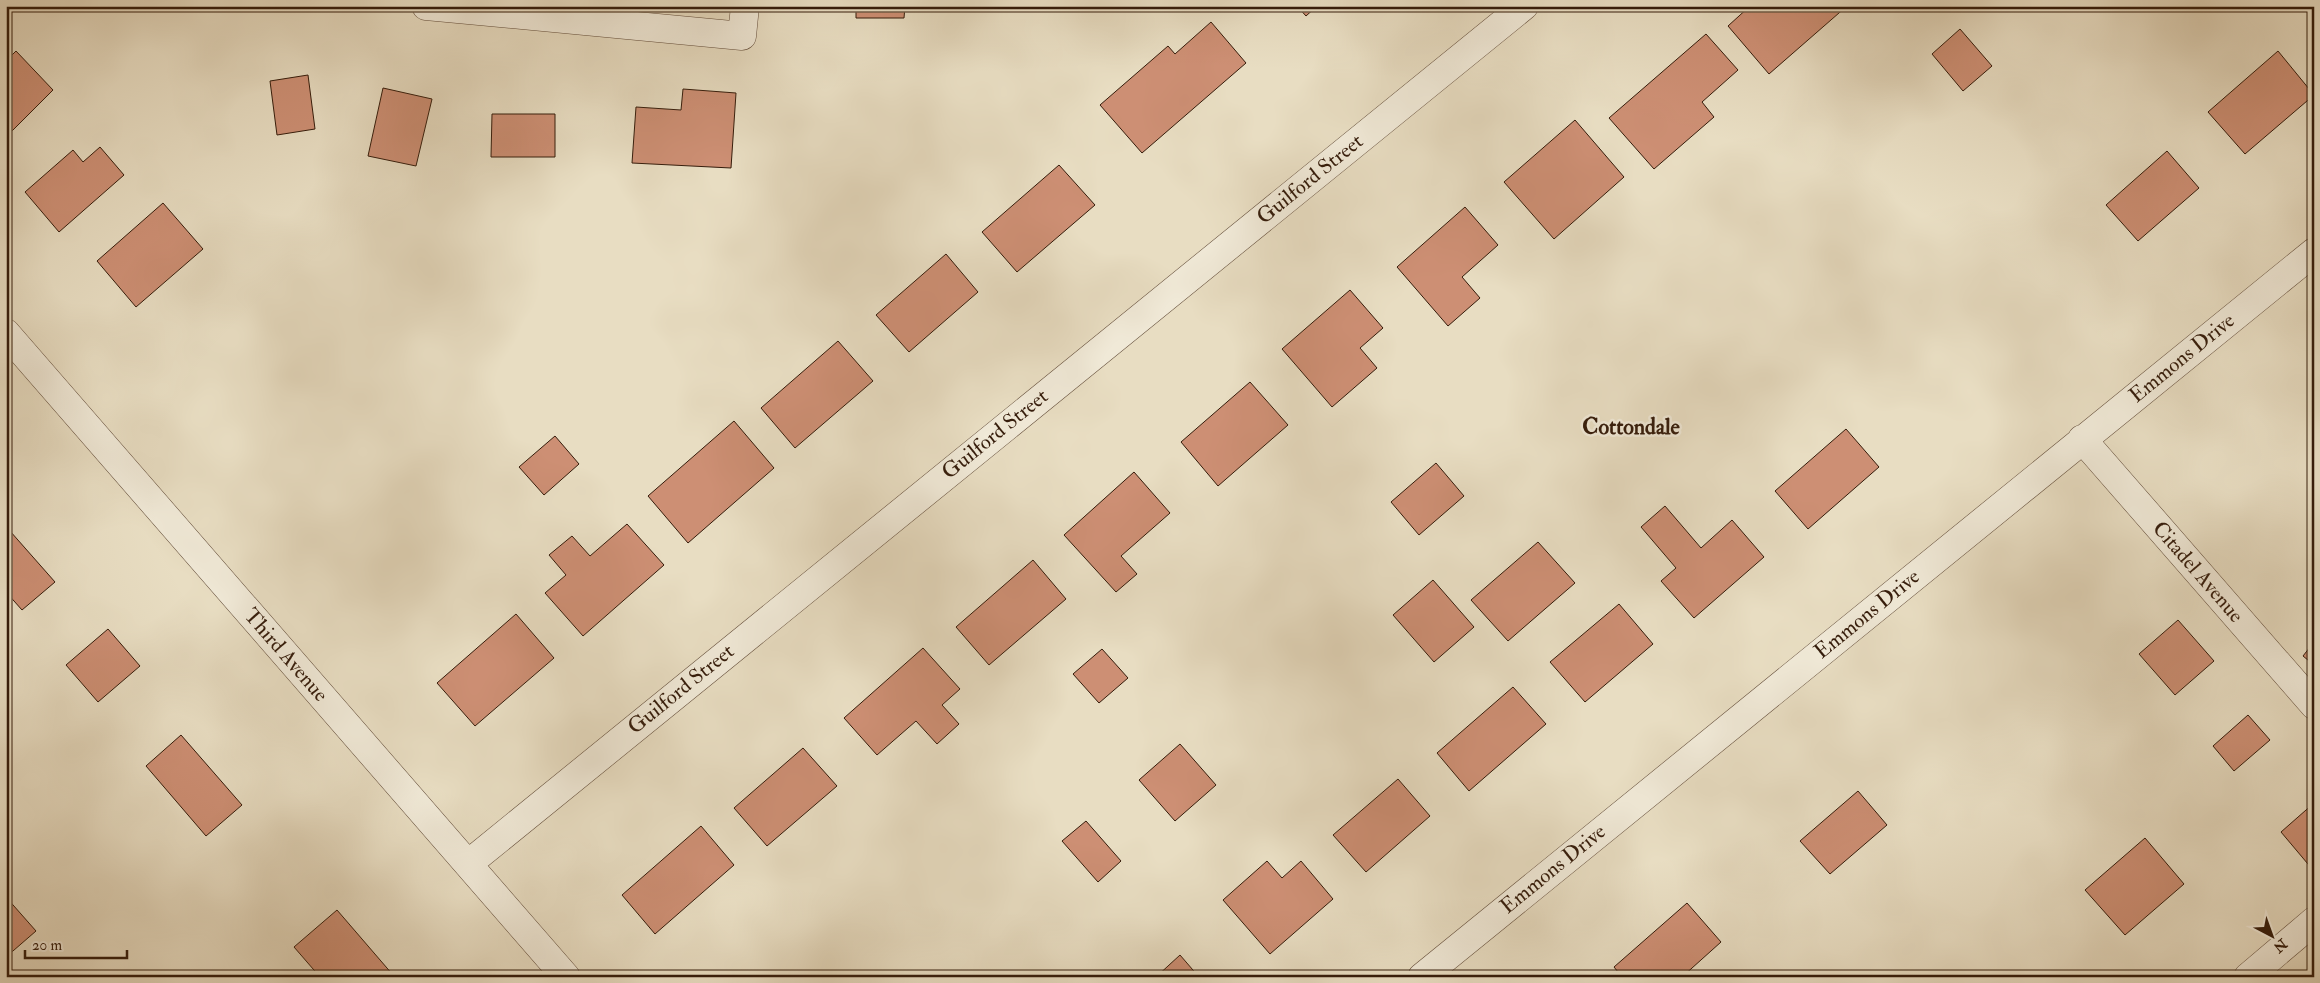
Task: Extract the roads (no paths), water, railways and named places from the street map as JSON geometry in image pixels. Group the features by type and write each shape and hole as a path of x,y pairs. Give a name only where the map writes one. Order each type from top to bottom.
{"street":[{"path":"426,6 742,36 744,6"},
{"name":"Guilford Street","path":"468,864 1524,6"},
{"name":"Emmons Drive","path":"1422,977 2314,252"},
{"name":"Third Avenue","path":"6,333 566,977"},
{"name":"Citadel Avenue","path":"2082,439 2314,705"},
{"path":"2248,977 2314,921"}],"district":[{"name":"Cottondale","path":"1631,427"}]}
